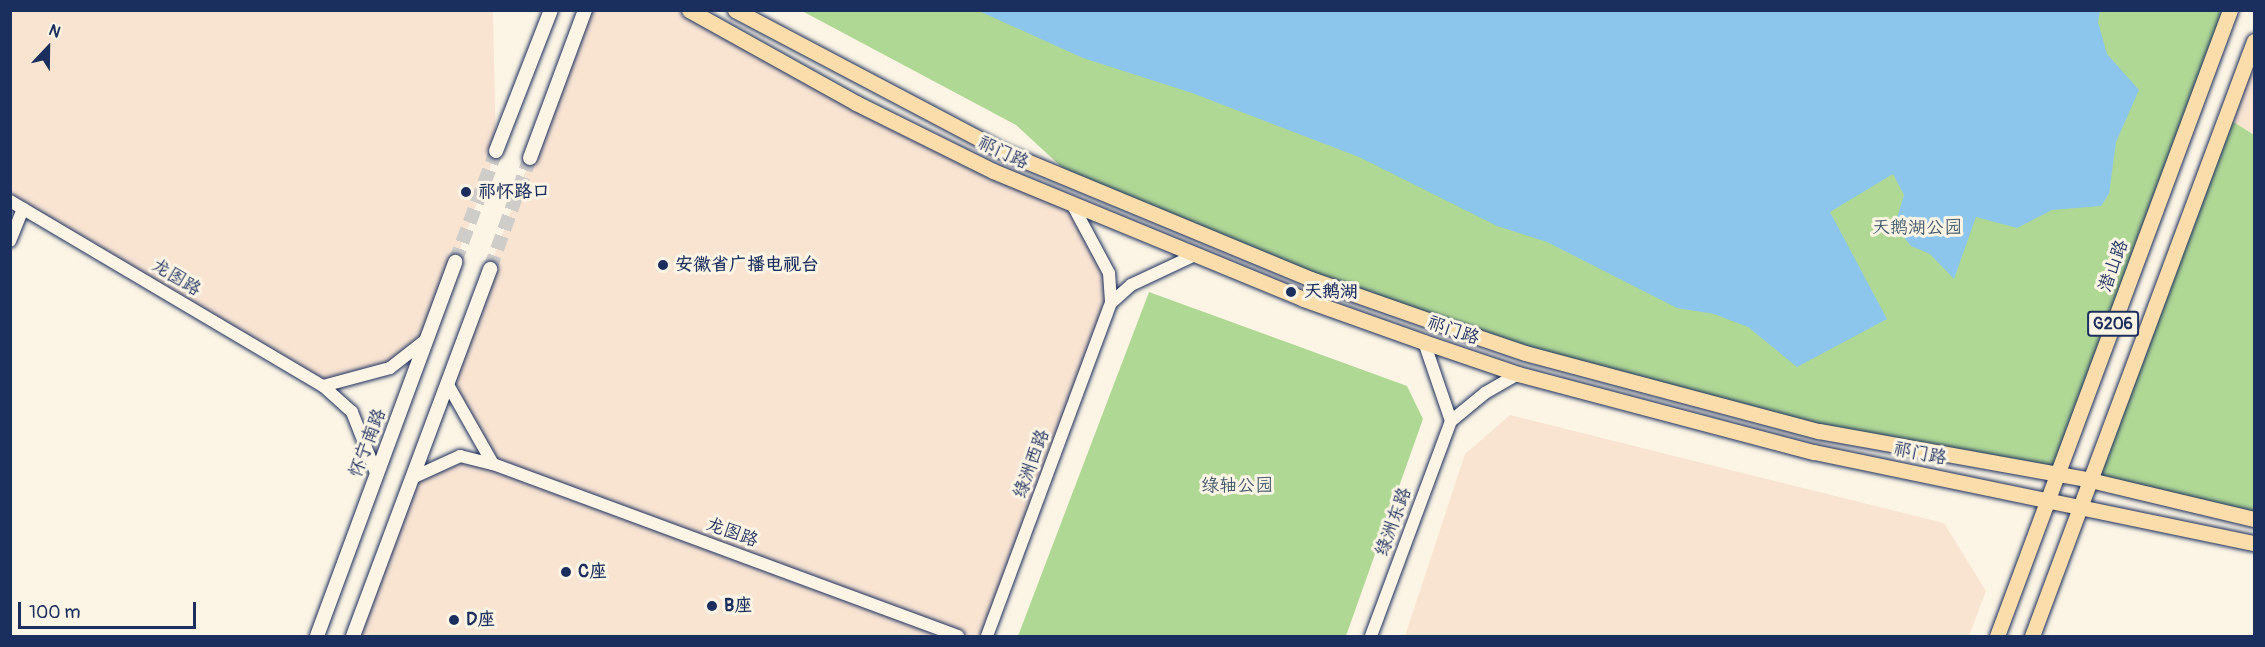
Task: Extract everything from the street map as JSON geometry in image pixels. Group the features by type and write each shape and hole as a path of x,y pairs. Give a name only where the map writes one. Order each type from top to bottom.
{"main road":[{"path":"496,151 551,10"},
{"path":"530,158 585,10"},
{"name":"祁门路","path":"689,10 856,103 1072,204 1196,255 1424,342 1518,374 1814,452 2254,543"},
{"name":"祁门路","path":"735,10 1002,151 1311,279 1431,321 1525,352 1819,431 2090,480 2254,519"},
{"name":"潜山路","path":"1997,636 2230,10"},
{"name":"G206","path":"2032,636 2254,41"},
{"name":"怀宁南路","path":"317,636 454,262"},
{"path":"353,636 490,269"}],"street":[{"name":"龙图路","path":"10,201 323,386 352,412 376,473"},
{"path":"1072,204 1109,273 1111,303"},
{"path":"10,241 23,208"},
{"path":"1111,303 1131,285 1196,255"},
{"name":"绿洲西路","path":"987,636 1111,303"},
{"path":"323,386 390,368 427,339"},
{"path":"1424,342 1451,421 1485,393 1518,374"},
{"path":"447,383 493,464"},
{"name":"绿洲东路","path":"1371,636 1451,421"},
{"name":"龙图路","path":"412,478 460,456 493,464 958,636"}],"shaded area":[{"path":"10,11 493,11 496,151 427,339 390,368 323,386 11,201"},
{"path":"585,11 689,11 1072,204 1100,252 1111,303 987,636 353,636 412,478 460,456 492,464 447,383"},
{"path":"2254,41 2254,135 2226,117"},
{"path":"1510,415 1944,523 1986,591 1969,636 1405,636 1465,454"}],"green space":[{"name":"天鹅湖公园","path":"802,11 2230,11 2057,475 1819,431 1508,348 1080,184 1016,125"},
{"path":"2226,117 2254,135 2254,519 2090,480"},
{"name":"绿轴公园","path":"1149,292 1407,386 1423,419 1346,636 1018,636"}],"water":[{"path":"979,11 2100,11 2098,22 2107,54 2139,90 2116,142 2109,194 2101,206 2052,210 2017,228 1976,217 1954,279 1930,254 1911,246 1900,233 1897,218 1904,195 1893,174 1830,212 1887,319 1797,367 1748,327 1714,314 1677,308 1547,242 1497,226 1359,157 1192,93 1083,58"}],"tunnel":[{"path":"455,262 496,151"},
{"path":"490,269 530,158"}],"place":[{"name":"祁怀路口","path":"466,192"},
{"name":"安徽省广播电视台","path":"663,265"},
{"name":"天鹅湖","path":"1291,292"},
{"name":"C座","path":"566,572"},
{"name":"B座","path":"712,606"},
{"name":"D座","path":"454,620"}]}
